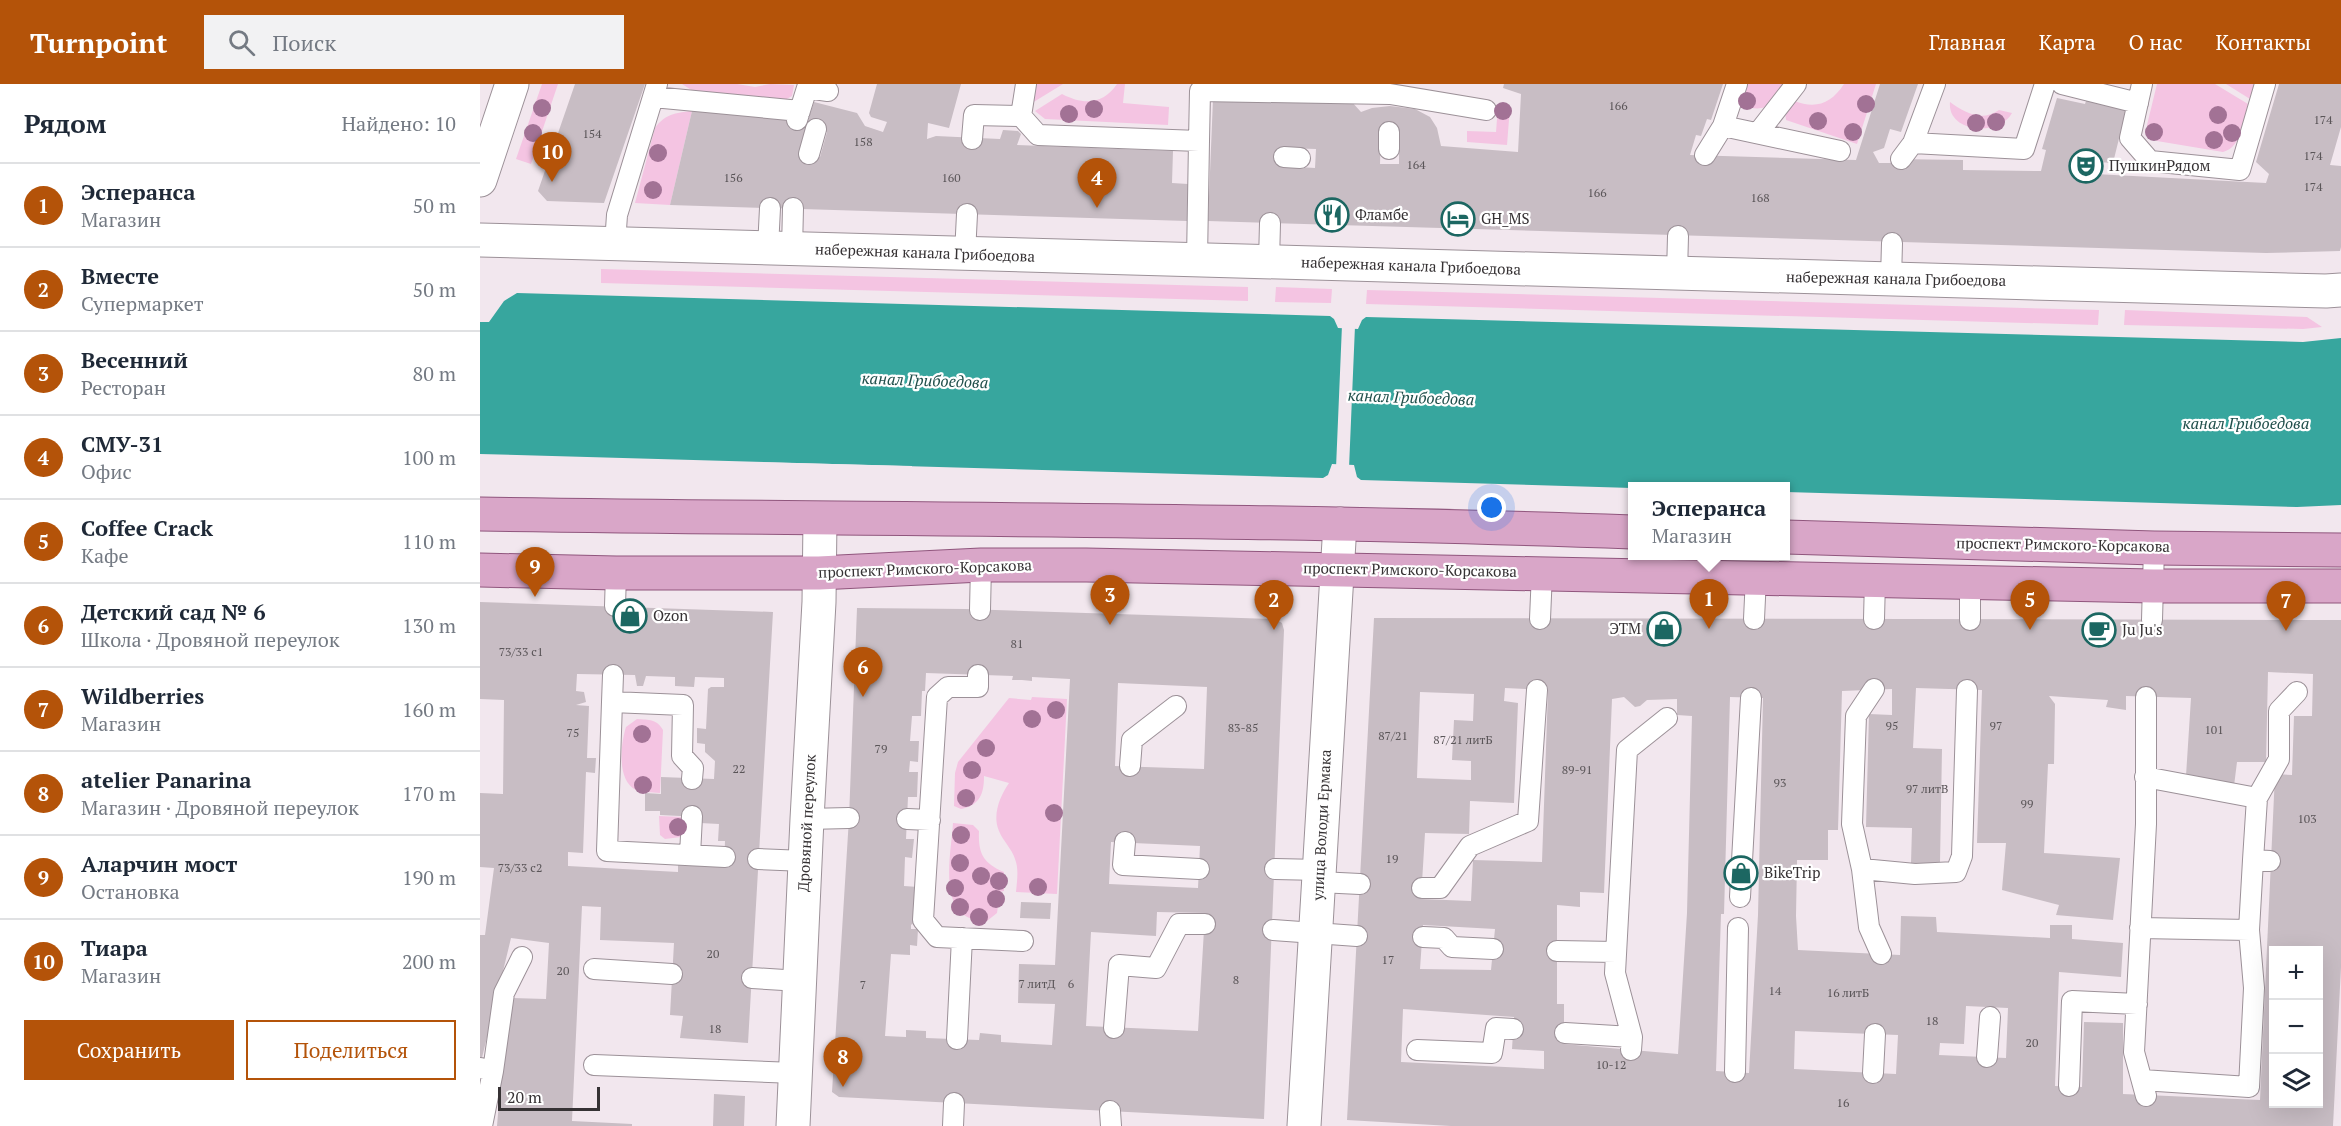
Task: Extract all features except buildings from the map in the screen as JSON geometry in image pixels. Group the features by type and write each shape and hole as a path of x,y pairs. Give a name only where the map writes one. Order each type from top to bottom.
{"main road":[{"path":"480,514 820,519 1045,518 1628,531"},
{"name":"проспект Римского-Корсакова","path":"1790,537 2154,548 2341,550"},
{"name":"проспект Римского-Корсакова","path":"480,570 819,573 981,566 1086,565 1542,572 2153,586 2341,586"}],"street":[{"path":"480,180 512,84"},
{"name":"набережная канала Грибоедова","path":"480,240 1677,274 2341,290"},
{"name":"Дровяной переулок","path":"793,1126 820,519"},
{"name":"улица Володи Ермака","path":"1304,1126 1340,524"}],"lane":[{"path":"1021,116 1026,84"},
{"path":"1705,155 1723,126 1737,84"},
{"path":"1758,133 1796,84"},
{"path":"1901,159 1913,143 1935,84"},
{"path":"1913,143 2024,149 2045,84"},
{"path":"2062,84 2140,93 2130,138 2150,161 2240,170 2265,84"},
{"path":"615,244 617,215 655,91 799,116 807,88 827,93"},
{"path":"1197,260 1200,92 1273,97 1390,100 1486,110"},
{"path":"972,139 974,115 1021,116 1038,135 1199,141"},
{"path":"1723,126 1840,151"},
{"path":"809,154 816,129"},
{"path":"770,208 780,249"},
{"path":"780,249 793,208"},
{"path":"965,254 967,214"},
{"path":"1269,262 1270,223"},
{"path":"1677,274 1678,236"},
{"path":"1892,243 1892,279"},
{"path":"2152,620 2154,548"},
{"path":"980,610 981,566"},
{"path":"1540,619 1542,572"},
{"path":"615,606 616,573"},
{"path":"1754,619 1756,577"},
{"path":"1874,619 1875,580"},
{"path":"1970,582 1970,620"},
{"path":"613,675 607,850 725,857"},
{"path":"978,675 978,687 948,687 938,697 923,920 937,937 1023,941"},
{"path":"1874,689 1856,716 1852,824 1862,869 1869,927 1881,954"},
{"path":"1422,888 1440,888 1470,846 1528,821 1538,782 1537,690"},
{"path":"1862,869 1915,874 1956,872 1962,856 1967,690"},
{"path":"2146,697 2146,824 2134,1052 2144,1088 2249,1087 2254,988 2248,930 2262,860 2257,798 2279,759 2279,711 2297,692"},
{"path":"1740,897 1751,698"},
{"path":"612,702 683,705 682,756 693,768 692,779"},
{"path":"1130,766 1132,740 1176,706"},
{"path":"1564,1033 1632,1043 1615,973 1617,785 1627,750 1667,718"},
{"path":"2145,777 2257,798"},
{"path":"690,855 692,816"},
{"path":"807,819 849,818"},
{"path":"907,819 930,820"},
{"path":"1125,842 1124,865 1199,869"},
{"path":"758,859 805,861"},
{"path":"1275,869 1360,885"},
{"path":"1114,1028 1119,965 1156,968 1179,924 1205,924"},
{"path":"1734,1072 1738,928"},
{"path":"2140,928 2248,930"},
{"path":"1273,930 1357,936"},
{"path":"1423,937 1444,938 1452,947 1493,949"},
{"path":"957,1039 962,938"},
{"path":"1557,951 1616,952"},
{"path":"482,1126 487,1069 504,993 522,957"},
{"path":"594,969 672,974"},
{"path":"752,978 800,981"},
{"path":"2069,1086 2072,1001 2137,1004"},
{"path":"1987,1057 1990,1017"},
{"path":"1417,1050 1492,1053 1496,1028 1513,1029"},
{"path":"1873,1072 1875,1034"},
{"path":"594,1065 795,1072"},
{"path":"953,1126 954,1103"}],"shaded area":[{"path":"542,84 558,84 531,164 516,159"},
{"path":"682,84 737,84 755,87 770,84 794,85 792,96 785,100 693,91"},
{"path":"1036,84 1063,84 1032,103"},
{"path":"1117,84 1125,84 1123,103 1169,107 1168,125 1045,119 1035,111 1062,94 1077,100 1099,99"},
{"path":"1747,84 1787,84 1768,106 1749,108 1740,105"},
{"path":"1844,84 1876,84 1857,144 1786,120 1785,112 1794,101 1809,105 1822,103 1834,96"},
{"path":"2157,84 2215,84 2248,104 2241,132 2234,145 2223,152 2157,141 2148,135 2147,125"},
{"path":"2226,84 2254,84 2250,99"},
{"path":"1950,102 1974,115 1993,114 1999,110 2012,113 1996,126 1975,128 1957,120 1951,112"},
{"path":"1498,106 1510,107 1507,145 1467,142 1467,131 1496,132"},
{"path":"692,111 670,205 635,203 655,128 671,115"},
{"path":"601,269 1248,287 1248,301 601,283"},
{"path":"1276,287 1332,289 1331,303 1275,302"},
{"path":"1367,290 2099,310 2098,325 1366,304"},
{"path":"2125,310 2307,317 2322,327 2303,329 2124,325"},
{"path":"1032,697 1067,699 1057,894 1016,892 1016,863 999,831 996,819 1000,800 1009,783 984,776 982,793 977,802 961,809 954,806 955,773 958,762 1009,698 1031,700"},
{"path":"637,719 655,722 663,730 660,793 636,790 625,778 622,761 624,734 626,727"},
{"path":"659,816 683,817 681,837 665,839 660,835"},
{"path":"953,823 973,825 979,831 983,856 991,865 1004,872 1004,891 1000,892 997,913 987,921 971,918 959,911 953,899 949,869"}],"water":[{"name":"канал Грибоедова","path":"517,293 1330,316 1338,328 1358,329 1366,317 2303,342 2341,338 2341,505 2297,507 1790,492 1790,482 1628,482 1628,488 1361,480 1357,477 1354,465 1332,464 1328,475 1323,478 480,454 480,322 489,322 504,301"}],"pier":[{"path":"1342,325 1355,326 1349,468 1336,468"},
{"path":"754,462 912,466 912,469 754,465"}],"place":[{"name":"ПушкинРядом","path":"2086,166"},
{"name":"Тиара","path":"552,182"},
{"name":"СМУ-31","path":"1097,208"},
{"name":"Фламбе","path":"1332,215"},
{"name":"GH_MS","path":"1458,219"},
{"name":"Аларчин мост","path":"535,597"},
{"name":"Ozon","path":"630,616"},
{"name":"Весенний","path":"1110,625"},
{"name":"ЭТМ","path":"1664,629"},
{"name":"Эсперанса","path":"1709,629"},
{"name":"Вместе","path":"1274,630"},
{"name":"Coffee Crack","path":"2030,630"},
{"name":"Ju Ju's","path":"2099,630"},
{"name":"Wildberries","path":"2286,631"},
{"name":"Детский сад № 6","path":"863,697"},
{"name":"BikeTrip","path":"1741,873"},
{"name":"atelier Panarina","path":"843,1087"}]}
